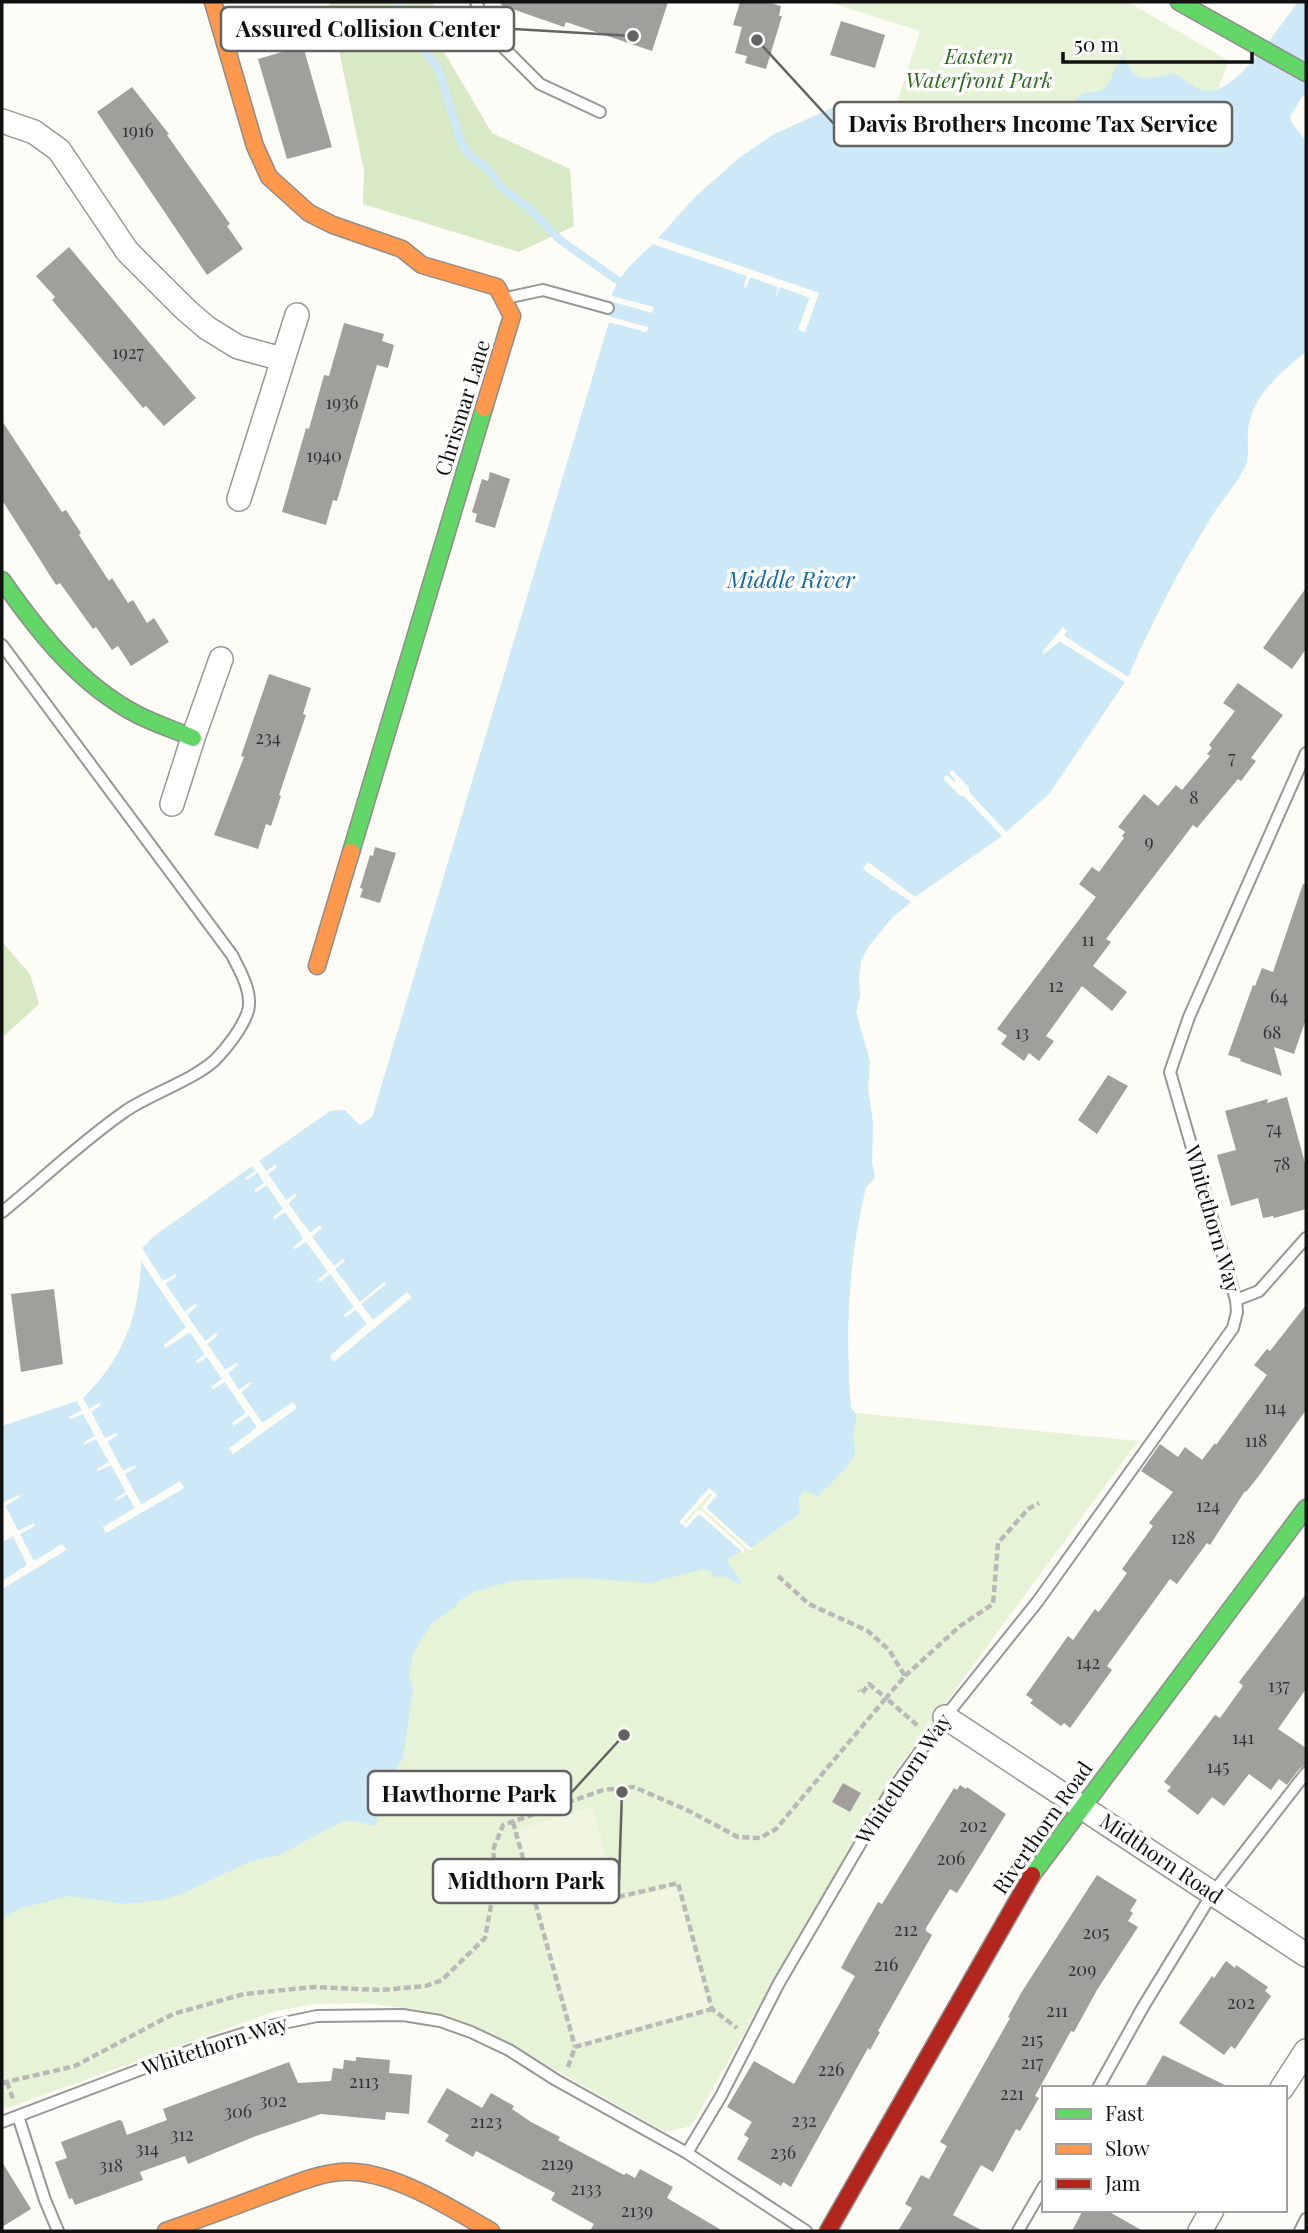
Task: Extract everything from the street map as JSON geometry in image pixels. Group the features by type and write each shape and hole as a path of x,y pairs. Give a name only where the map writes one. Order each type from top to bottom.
{"street":[{"path":"213,2 255,146 269,177 309,213 333,225 402,249 422,265 497,288 503,299"},
{"path":"1179,2 1306,72"},
{"path":"2,121 34,132 59,150 127,251 159,285 196,318 237,347 282,359"},
{"name":"Chrismar Lane","path":"317,965 512,316 503,299"},
{"path":"239,499 297,315"},
{"path":"2,580 37,629 69,664 101,691 138,715 193,738"},
{"path":"172,804 221,659"},
{"name":"Riverthorn Road","path":"828,2231 1031,1874 1306,1508"},
{"name":"Midthorn Road","path":"945,1717 1306,1955"},
{"path":"1284,2086 1303,2061"},
{"path":"166,2231 323,2174 354,2172 382,2178 437,2201 491,2231"},
{"path":"1200,2231 1211,2212"}],"lane":[{"path":"477,2 491,35 540,84 600,112"},
{"path":"503,299 542,290 608,308"},
{"path":"2,645 232,955 243,976 248,1009 241,1025 215,1060 129,1109 93,1135 2,1212"},
{"name":"Whitethorn Way","path":"2,2122 200,2047 265,2026 317,2016 378,2013 440,2021 471,2032 509,2050 563,2084 687,2153 706,2124 779,1983 890,1793 945,1717 1038,1601 1233,1328 1237,1311 1236,1300 1170,1072 1189,1017 1306,753"},
{"path":"1236,1300 1259,1291 1306,1238"},
{"path":"1099,2086 1143,2007 1212,1894 1306,1773"},
{"path":"18,2116 58,2231"},
{"path":"687,2153 806,2231"},
{"path":"1018,2231 1042,2189"},
{"path":"1300,2231 1306,2219"}],"path":[{"path":"2,2083 75,2066 173,2014 244,1994 314,1987 381,1990 426,1986 442,1980 485,1938 496,1878 493,1850 503,1825 603,1790 634,1787 687,1810 738,1837 760,1838 776,1829 905,1676 960,1626 992,1604 998,1544 1028,1509 1040,1503"},
{"path":"778,1576 809,1604 869,1631 889,1650 905,1676"},
{"path":"859,1690 862,1693 869,1684 931,1737"},
{"path":"513,1822 575,2047 563,2084"},
{"path":"618,1898 678,1883 712,2009 751,2038"},
{"path":"575,2047 712,2009"}],"green space":[{"path":"329,2 434,2 431,30 492,133 570,169 574,226 519,252 363,204 364,171"},
{"name":"Eastern Waterfront Park","path":"828,2 1128,2 1229,61 1217,90 1165,98 996,138 908,134 890,125 920,31"},
{"path":"2,942 30,974 39,1004 2,1038"},
{"path":"766,1404 1138,1441 891,1777 691,2126 665,2132 497,2037 421,2010 361,2003 314,2004 276,2011 2,2110 2,1898 407,1619"},
{"path":"592,1807 619,1901 676,1886 709,2007 577,2044 516,1830"}],"water":[{"name":"Middle River","path":"1298,2 1306,2 1306,91 1290,116 1306,141 1306,352 1277,377 1261,396 1250,418 1247,463 1178,575 1128,677 1063,635 1063,627 1055,646 1059,641 1125,682 1049,794 1006,832 969,792 968,787 957,780 955,783 947,775 959,795 964,796 1002,836 915,897 868,862 863,869 911,902 892,918 868,947 861,961 859,978 860,996 856,1012 870,1061 868,1089 873,1123 872,1162 875,1178 866,1187 855,1242 849,1297 851,1408 856,1417 853,1458 818,1496 804,1491 799,1499 799,1514 751,1548 706,1507 717,1495 710,1488 679,1522 686,1528 699,1513 742,1551 726,1559 741,1583 724,1576 714,1577 710,1571 704,1569 649,1583 578,1578 512,1581 474,1592 460,1600 455,1607 431,1624 413,1654 409,1675 413,1689 403,1758 379,1799 376,1810 378,1820 374,1826 343,1821 279,1855 249,1862 184,1893 161,1900 125,1904 69,1896 22,1908 2,1918 2,1589 66,1550 62,1544 34,1562 19,1534 35,1525 18,1531 5,1505 20,1497 19,1495 3,1503 2,1473 5,1471 2,1471 2,1426 77,1401 82,1410 70,1417 71,1419 83,1413 96,1436 83,1444 96,1438 109,1462 97,1469 98,1471 111,1464 127,1492 115,1499 116,1501 127,1494 135,1508 103,1527 106,1533 184,1488 179,1482 142,1505 124,1474 135,1468 134,1466 123,1471 107,1441 118,1435 116,1433 105,1439 91,1411 101,1405 99,1403 89,1409 83,1398 109,1368 126,1336 137,1300 141,1261 186,1327 164,1345 165,1348 190,1332 205,1355 196,1361 198,1363 207,1356 222,1379 211,1387 213,1389 225,1382 246,1413 232,1424 249,1415 257,1428 229,1448 233,1454 296,1408 292,1402 263,1424 241,1392 250,1383 239,1390 227,1373 238,1365 236,1363 226,1371 207,1344 215,1334 205,1341 186,1314 195,1304 185,1312 165,1283 176,1276 175,1274 163,1282 142,1248 153,1237 252,1166 256,1171 246,1178 258,1172 265,1183 255,1191 267,1185 283,1209 273,1217 275,1219 285,1211 304,1239 295,1249 306,1241 328,1272 318,1280 320,1282 330,1273 354,1307 344,1315 346,1317 356,1309 367,1324 330,1356 334,1361 411,1298 407,1293 373,1320 361,1304 386,1284 384,1282 360,1303 335,1269 343,1259 334,1267 311,1237 322,1228 320,1226 310,1234 288,1203 297,1195 287,1201 268,1174 277,1167 275,1165 266,1172 259,1161 330,1111 345,1110 360,1125 372,1117 609,322 646,332 648,328 606,315 610,301 652,312 653,307 611,296 619,281 653,244 748,276 745,291 750,277 778,287 775,299 780,287 810,298 798,329 805,332 819,293 658,238 695,197 739,158 774,134 843,103 962,136 985,127 1000,130 1048,122 1064,112 1083,93 1106,87 1123,56 1134,74 1139,77 1174,74 1198,89 1214,90 1228,84 1242,73"},
{"path":"13,1536 28,1565 2,1581 2,1542"}],"pier":[{"path":"658,238 819,293 805,332 798,330 810,297 780,287 775,299 778,287 750,277 743,291 747,276 653,244"},
{"path":"611,296 654,307 652,313 610,301"},
{"path":"607,316 648,327 646,332 609,322"},
{"path":"1063,627 1067,631 1064,636 1128,677 1125,682 1060,641 1044,654 1042,652"},
{"path":"952,770 1006,832 1002,836 943,778 947,775 956,781 949,773"},
{"path":"868,862 915,897 911,902 895,889 893,891 889,888 890,885 863,869"},
{"path":"259,1161 266,1171 275,1165 277,1167 268,1174 286,1200 295,1194 297,1196 288,1203 310,1233 320,1225 322,1227 312,1237 334,1266 343,1259 345,1261 335,1269 360,1302 384,1282 386,1284 361,1304 373,1320 407,1292 411,1297 334,1362 330,1356 367,1324 356,1310 345,1317 354,1307 330,1274 320,1282 318,1280 328,1271 306,1242 295,1249 293,1247 304,1238 285,1212 275,1219 273,1217 283,1209 267,1185 256,1192 254,1190 264,1183 258,1172 247,1180 245,1178 256,1171 253,1166 255,1164 308,1238 371,1323 370,1327 335,1357 374,1324 309,1239 256,1163"},
{"path":"142,1248 163,1281 176,1274 177,1276 165,1284 184,1312 195,1304 197,1306 187,1315 205,1341 216,1333 217,1336 207,1344 225,1370 236,1363 238,1365 228,1373 239,1390 250,1382 241,1393 262,1423 293,1402 297,1408 233,1454 229,1449 257,1427 249,1415 234,1426 232,1423 246,1413 225,1382 213,1389 211,1387 222,1379 207,1357 198,1363 196,1361 205,1354 190,1332 166,1348 164,1345 186,1327 141,1261 141,1258 155,1276 141,1254"},
{"path":"83,1398 89,1409 100,1403 101,1405 91,1412 105,1438 117,1433 118,1435 107,1442 123,1471 136,1467 125,1474 141,1505 180,1481 184,1488 106,1533 103,1527 135,1508 127,1494 115,1501 126,1492 111,1465 98,1471 97,1469 109,1462 96,1439 84,1445 83,1443 95,1436 83,1414 70,1419 69,1417 82,1411 77,1401 80,1399","holes":["80,1399 126,1484 113,1462"]},
{"path":"709,1488 717,1495 706,1508 753,1550 749,1550 703,1509 712,1495 710,1493 684,1522 701,1510 744,1549 744,1553 699,1514 686,1528 679,1522"},
{"path":"19,1495 20,1497 5,1506 18,1531 34,1523 35,1526 20,1534 34,1561 62,1544 66,1550 2,1589 2,1585 35,1565 31,1564 18,1539 31,1566 2,1584 2,1581 27,1565 13,1536 2,1542 2,1538 11,1533 2,1512 16,1535 2,1507 2,1499 4,1502"}],"building":[{"path":"502,2 668,2 652,51 566,22 564,27 501,5"},
{"path":"740,2 767,2 781,6 779,16 782,16 766,69 745,63 747,56 735,53 742,27 733,25"},
{"path":"841,21 885,35 875,68 830,55"},
{"path":"303,46 332,147 287,159 258,59"},
{"path":"132,87 169,134 167,135 230,224 227,226 243,249 207,275 97,112"},
{"path":"69,247 196,398 164,426 146,406 143,408 52,300 55,297 36,276"},
{"path":"344,323 384,334 382,341 394,345 388,368 377,365 337,501 333,500 326,525 282,512 306,428 309,429 324,375 329,376"},
{"path":"2,421 62,512 66,510 109,581 112,578 128,603 133,600 147,623 154,618 169,642 131,666 118,646 112,650 96,627 93,629 60,583 56,585 2,500"},
{"path":"490,472 510,479 495,528 475,522 477,514 472,512 482,479 488,481"},
{"path":"1306,588 1306,649 1292,669 1263,648"},
{"path":"269,674 311,688 303,714 306,715 279,795 281,796 271,826 266,824 258,849 214,835 244,757 241,756"},
{"path":"1238,683 1283,715 1251,758 1256,761 1241,781 1238,779 1197,828 1193,825 1106,939 1111,942 1093,966 1127,992 1112,1011 1082,986 1046,1036 1054,1041 1039,1061 1029,1053 1024,1061 1001,1044 1007,1036 997,1029 1096,897 1079,884 1092,867 1099,872 1124,838 1122,836 1125,832 1118,827 1144,794 1158,806 1176,785 1182,790 1210,756 1207,754 1212,748 1209,745 1235,711 1223,703"},
{"path":"375,847 396,853 380,903 360,897 363,889 360,888"},
{"path":"1303,884 1306,885 1306,1019 1294,1054 1274,1047 1282,1076 1228,1055 1253,985 1255,986 1262,968 1273,972"},
{"path":"1108,1075 1128,1086 1097,1134 1078,1120"},
{"path":"1287,1097 1306,1167 1306,1209 1274,1218 1263,1218 1258,1198 1231,1206 1217,1155 1236,1150 1225,1111 1268,1099 1267,1103"},
{"path":"54,1289 63,1364 21,1372 11,1294"},
{"path":"1306,1305 1306,1410 1245,1491 1210,1545 1207,1543 1177,1584 1170,1579 1107,1666 1112,1670 1070,1728 1064,1723 1061,1726 1030,1703 1033,1700 1026,1695 1068,1636 1073,1640 1095,1609 1098,1612 1101,1609 1127,1573 1122,1569 1153,1526 1149,1523 1173,1492 1141,1471 1160,1444 1178,1457 1185,1447 1202,1460 1267,1375 1254,1365 1267,1349 1270,1351"},
{"path":"1306,1594 1306,1689 1278,1729 1306,1748 1306,1765 1300,1768 1287,1785 1279,1779 1271,1790 1249,1774 1224,1806 1212,1797 1198,1815 1167,1791 1171,1787 1164,1782 1215,1715 1220,1718 1243,1686 1239,1682"},
{"path":"843,1783 861,1793 850,1812 832,1802"},
{"path":"960,1785 1006,1814 957,1893 950,1889 926,1928 932,1935 870,2050 868,2048 791,2187 783,2182 781,2186 737,2159 749,2138 744,2135 752,2122 727,2107 754,2061 794,2084 855,1976 841,1968 850,1951 878,1902 882,1904 954,1788 957,1790"},
{"path":"1097,1875 1137,1900 1130,1911 1133,1913 1128,1921 1138,1927 1097,1990 1074,2032 1071,2031 1035,2096 1039,2098 1020,2131 1016,2129 993,2172 981,2165 953,2215 983,2231 898,2231 912,2208 905,2204 921,2175 929,2179 947,2146 940,2142 1010,2018 1008,2017 1021,1993"},
{"path":"1226,1961 1268,1987 1265,1991 1271,1996 1235,2049 1231,2046 1224,2055 1179,2023"},
{"path":"1163,2055 1227,2086 1145,2086"},
{"path":"356,2057 390,2060 389,2073 412,2075 409,2114 386,2112 385,2120 321,2114 256,2136 188,2164 185,2156 140,2172 143,2180 75,2205 72,2198 69,2199 55,2162 67,2158 61,2142 119,2120 122,2121 127,2135 167,2120 163,2109 289,2062 298,2083 331,2081 333,2068 343,2069 344,2060 356,2061"},
{"path":"447,2088 482,2108 491,2093 514,2106 512,2109 531,2122 560,2137 558,2140 624,2175 626,2173 635,2178 640,2169 673,2187 667,2198 723,2231 590,2231 594,2224 551,2200 555,2193 476,2151 473,2157 445,2141 449,2135 427,2122"},
{"path":"2,2162 31,2209 2,2227"},
{"path":"1082,2212 1110,2212 1143,2231 1072,2231"}],"waterway":[{"path":"398,2 408,28 439,70 460,139 467,153 489,170 503,189 529,208 560,240 617,280"}],"traffic: fast":[{"path":"1179,2 1306,73"},
{"path":"351,852 484,408"},
{"path":"2,580 46,638 97,689 138,715 193,738"},
{"path":"1032,1875 1306,1508"}],"traffic: slow":[{"path":"213,2 255,146 269,177 309,213 333,225 402,249 422,265 497,287 512,316 484,408"},
{"path":"317,966 351,852"},
{"path":"166,2231 310,2178 343,2172 371,2174 407,2186 491,2231"}],"traffic: jam":[{"path":"828,2231 1032,1875"}],"place":[{"name":"Assured Collision Center","path":"633,36"},
{"name":"Davis Brothers Income Tax Service","path":"757,40"},
{"name":"Hawthorne Park","path":"624,1735"},
{"name":"Midthorn Park","path":"622,1792"}]}
